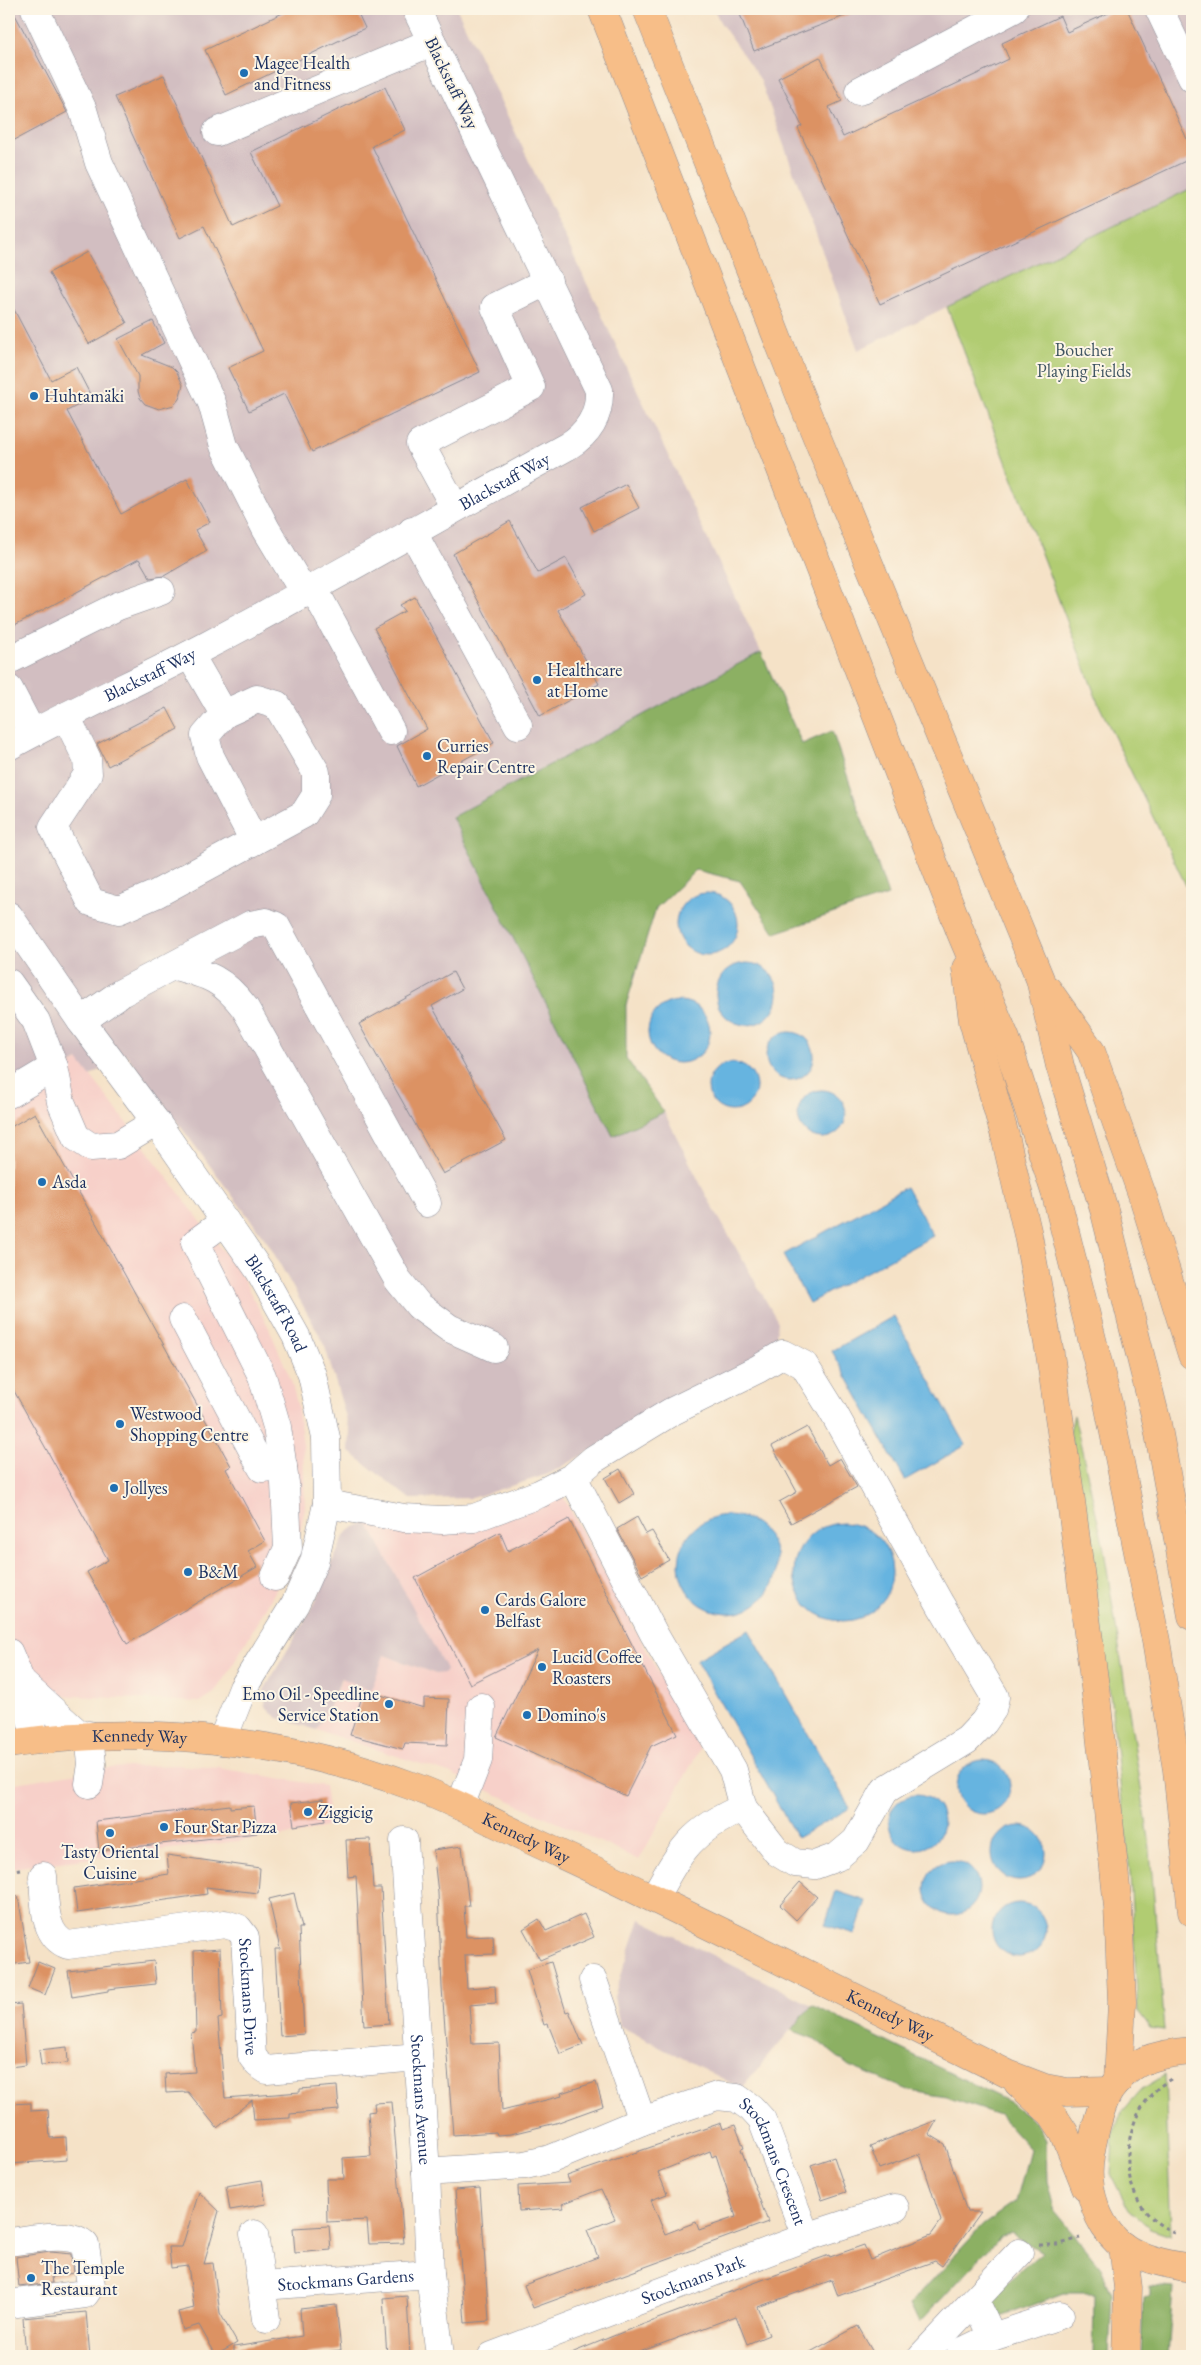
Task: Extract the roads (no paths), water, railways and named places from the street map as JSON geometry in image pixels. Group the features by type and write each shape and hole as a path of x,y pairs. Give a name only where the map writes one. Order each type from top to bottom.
{"highway":[{"path":"602,9 961,934 1006,1039 1053,1186 1108,1403 1156,1641 1177,1770 1192,1912"},
{"path":"647,9 808,413 1040,979 1060,1066 1105,1213 1155,1413 1192,1616"},
{"path":"961,934 973,1021 1005,1136 1028,1235 1050,1354 1098,1704 1118,1907 1122,2002 1113,2086 1093,2138 1088,2176 1094,2207 1107,2229 1123,2246 1150,2259 1192,2268"},
{"path":"1040,979 1091,1051 1144,1200 1192,1355"},
{"name":"Kennedy Way","path":"9,1744 36,1740 127,1734 222,1741 324,1758 408,1784 460,1806 654,1898 1008,2074 1045,2088 1067,2092 1113,2086"},
{"path":"1113,2086 1133,2067 1146,2060 1168,2054 1192,2051"},
{"name":"Kennedy Way","path":"1008,2074 1052,2114 1064,2132 1094,2207"},
{"path":"1123,2246 1128,2288 1126,2356"}],"street":[{"path":"35,9 83,110 99,163 212,403 224,446 266,529 309,591 391,731"},
{"name":"Blackstaff Way","path":"9,746 190,655 309,591 580,439 590,427 600,403 599,390 416,9"},
{"path":"860,91 1014,9"},
{"path":"1159,9 1192,78"},
{"path":"217,132 432,42"},
{"path":"455,508 420,444 531,387 495,307 548,281"},
{"path":"412,532 518,724"},
{"path":"9,660 118,606 161,591"},
{"path":"190,655 224,714"},
{"path":"9,688 32,733"},
{"path":"66,716 88,759 88,774 53,827 91,902 119,910 156,894 304,814 316,796 316,772 277,705 257,698 224,714 205,736 210,756 254,841"},
{"name":"Blackstaff Road","path":"9,916 259,1270 296,1336 312,1375 326,1438 327,1504 314,1562 295,1604 243,1688 222,1741"},
{"path":"81,1020 121,993 250,925 266,922 276,926 427,1203"},
{"path":"175,966 207,974 232,990 245,1008 398,1280 419,1306 449,1328 494,1348"},
{"path":"9,983 36,1021 54,1067 61,1102 76,1137 90,1148 118,1145 156,1122"},
{"path":"9,1094 54,1067"},
{"path":"225,1221 196,1243 262,1376 277,1427 288,1510 288,1548 275,1577"},
{"path":"183,1319 262,1468 283,1466"},
{"path":"327,1504 404,1518 442,1520 474,1518 539,1494 573,1477 594,1459 671,1412 758,1369 782,1354 804,1365 828,1402 940,1604 988,1683 995,1697 992,1710 984,1722 967,1740 885,1790 856,1841 837,1857 815,1865 795,1863 777,1852 743,1808 733,1770 654,1634 573,1477"},
{"path":"14,1671 85,1736 92,1764 89,1784"},
{"path":"14,1671 36,1740"},
{"path":"460,1806 478,1760 481,1707"},
{"path":"654,1898 679,1855 693,1837 722,1817 743,1808"},
{"name":"Stockmans Avenue","path":"404,1841 426,2172 430,2274 440,2356"},
{"name":"Stockmans Drive","path":"43,1876 51,1932 61,1942 68,1945 225,1924 238,1928 244,1937 252,2056 258,2064 267,2070 418,2057"},
{"path":"593,1980 642,2122"},
{"name":"Stockmans Crescent","path":"426,2172 525,2165 551,2159 642,2122 716,2096 737,2098 751,2108 762,2120 806,2237"},
{"name":"Stockmans Park","path":"492,2356 806,2237 895,2208"},
{"path":"254,2234 266,2318"},
{"path":"9,2242 61,2236 81,2240 86,2245 91,2285 85,2294 9,2304"},
{"path":"922,2356 1018,2253"},
{"name":"Stockmans Gardens","path":"262,2286 430,2274"},
{"path":"975,2300 992,2337"},
{"path":"961,2352 992,2337 1060,2315"}],"water":[{"path":"707,893 719,895 729,902 736,912 738,924 736,936 729,946 719,953 707,955 695,953 685,946 678,936 676,924 678,912 685,902 695,895"},
{"path":"747,963 759,965 769,972 776,982 778,994 776,1006 769,1016 759,1023 747,1025 735,1023 725,1016 718,1006 716,994 718,982 725,972 735,965"},
{"path":"679,1001 691,1003 701,1010 708,1020 710,1032 708,1044 701,1054 691,1061 679,1063 667,1061 657,1054 650,1044 648,1032 650,1020 657,1010 667,1003"},
{"path":"785,1032 795,1032 807,1039 814,1051 814,1061 807,1073 795,1080 785,1080 777,1076 770,1069 766,1061 766,1051 770,1043 777,1036"},
{"path":"727,1063 737,1063 749,1070 756,1082 756,1092 749,1104 737,1111 727,1111 719,1107 712,1100 708,1092 708,1082 712,1074 719,1067"},
{"path":"817,1090 827,1090 839,1097 846,1109 846,1119 839,1131 827,1138 817,1138 809,1134 802,1127 798,1119 798,1109 802,1101 809,1094"},
{"path":"906,1187 933,1236 809,1303 783,1255"},
{"path":"894,1316 966,1445 905,1480 832,1351"},
{"path":"728,1515 747,1519 763,1529 773,1545 777,1564 773,1583 763,1599 747,1609 728,1613 709,1609 693,1599 683,1583 679,1564 683,1545 693,1529 709,1519"},
{"path":"843,1523 862,1527 878,1537 888,1553 892,1572 888,1591 878,1607 862,1617 843,1621 824,1617 808,1607 798,1591 794,1572 798,1553 808,1537 824,1527"},
{"path":"749,1630 850,1808 797,1838 696,1660"},
{"path":"978,1760 988,1760 998,1764 1006,1772 1010,1787 1006,1802 998,1810 988,1814 978,1814 968,1810 960,1802 956,1792 956,1782 960,1772 968,1764"},
{"path":"911,1795 921,1795 931,1799 939,1807 943,1822 939,1837 931,1845 921,1849 911,1849 901,1845 893,1837 889,1827 889,1817 893,1807 901,1799"},
{"path":"1014,1826 1024,1826 1034,1830 1042,1838 1046,1853 1042,1868 1034,1876 1024,1880 1014,1880 1004,1876 996,1868 992,1858 992,1848 996,1838 1004,1830"},
{"path":"947,1861 957,1861 967,1865 975,1873 979,1888 975,1903 967,1911 957,1915 947,1915 937,1911 929,1903 925,1893 925,1883 929,1873 937,1865"},
{"path":"836,1891 866,1901 855,1934 825,1925"},
{"path":"1014,1903 1024,1903 1034,1907 1042,1915 1046,1930 1042,1945 1034,1953 1024,1957 1014,1957 1004,1953 996,1945 992,1935 992,1925 996,1915 1004,1907"}],"place":[{"name":"Magee Health and Fitness","path":"244,73"},
{"name":"Huhtamäki","path":"34,396"},
{"name":"Healthcare at Home","path":"537,680"},
{"name":"Curries Repair Centre","path":"427,756"},
{"name":"Asda","path":"42,1182"},
{"name":"Westwood Shopping Centre","path":"120,1424"},
{"name":"Jollyes","path":"114,1488"},
{"name":"B&M","path":"188,1572"},
{"name":"Cards Galore Belfast","path":"485,1610"},
{"name":"Lucid Coffee Roasters","path":"542,1667"},
{"name":"Emo Oil - Speedline Service Station","path":"389,1704"},
{"name":"Domino's","path":"527,1715"},
{"name":"Ziggicig","path":"308,1812"},
{"name":"Four Star Pizza","path":"164,1827"},
{"name":"Tasty Oriental Cuisine","path":"110,1833"},
{"name":"The Temple Restaurant","path":"31,2278"}],"park label":[{"name":"Boucher Playing Fields","path":"1084,360"}]}
